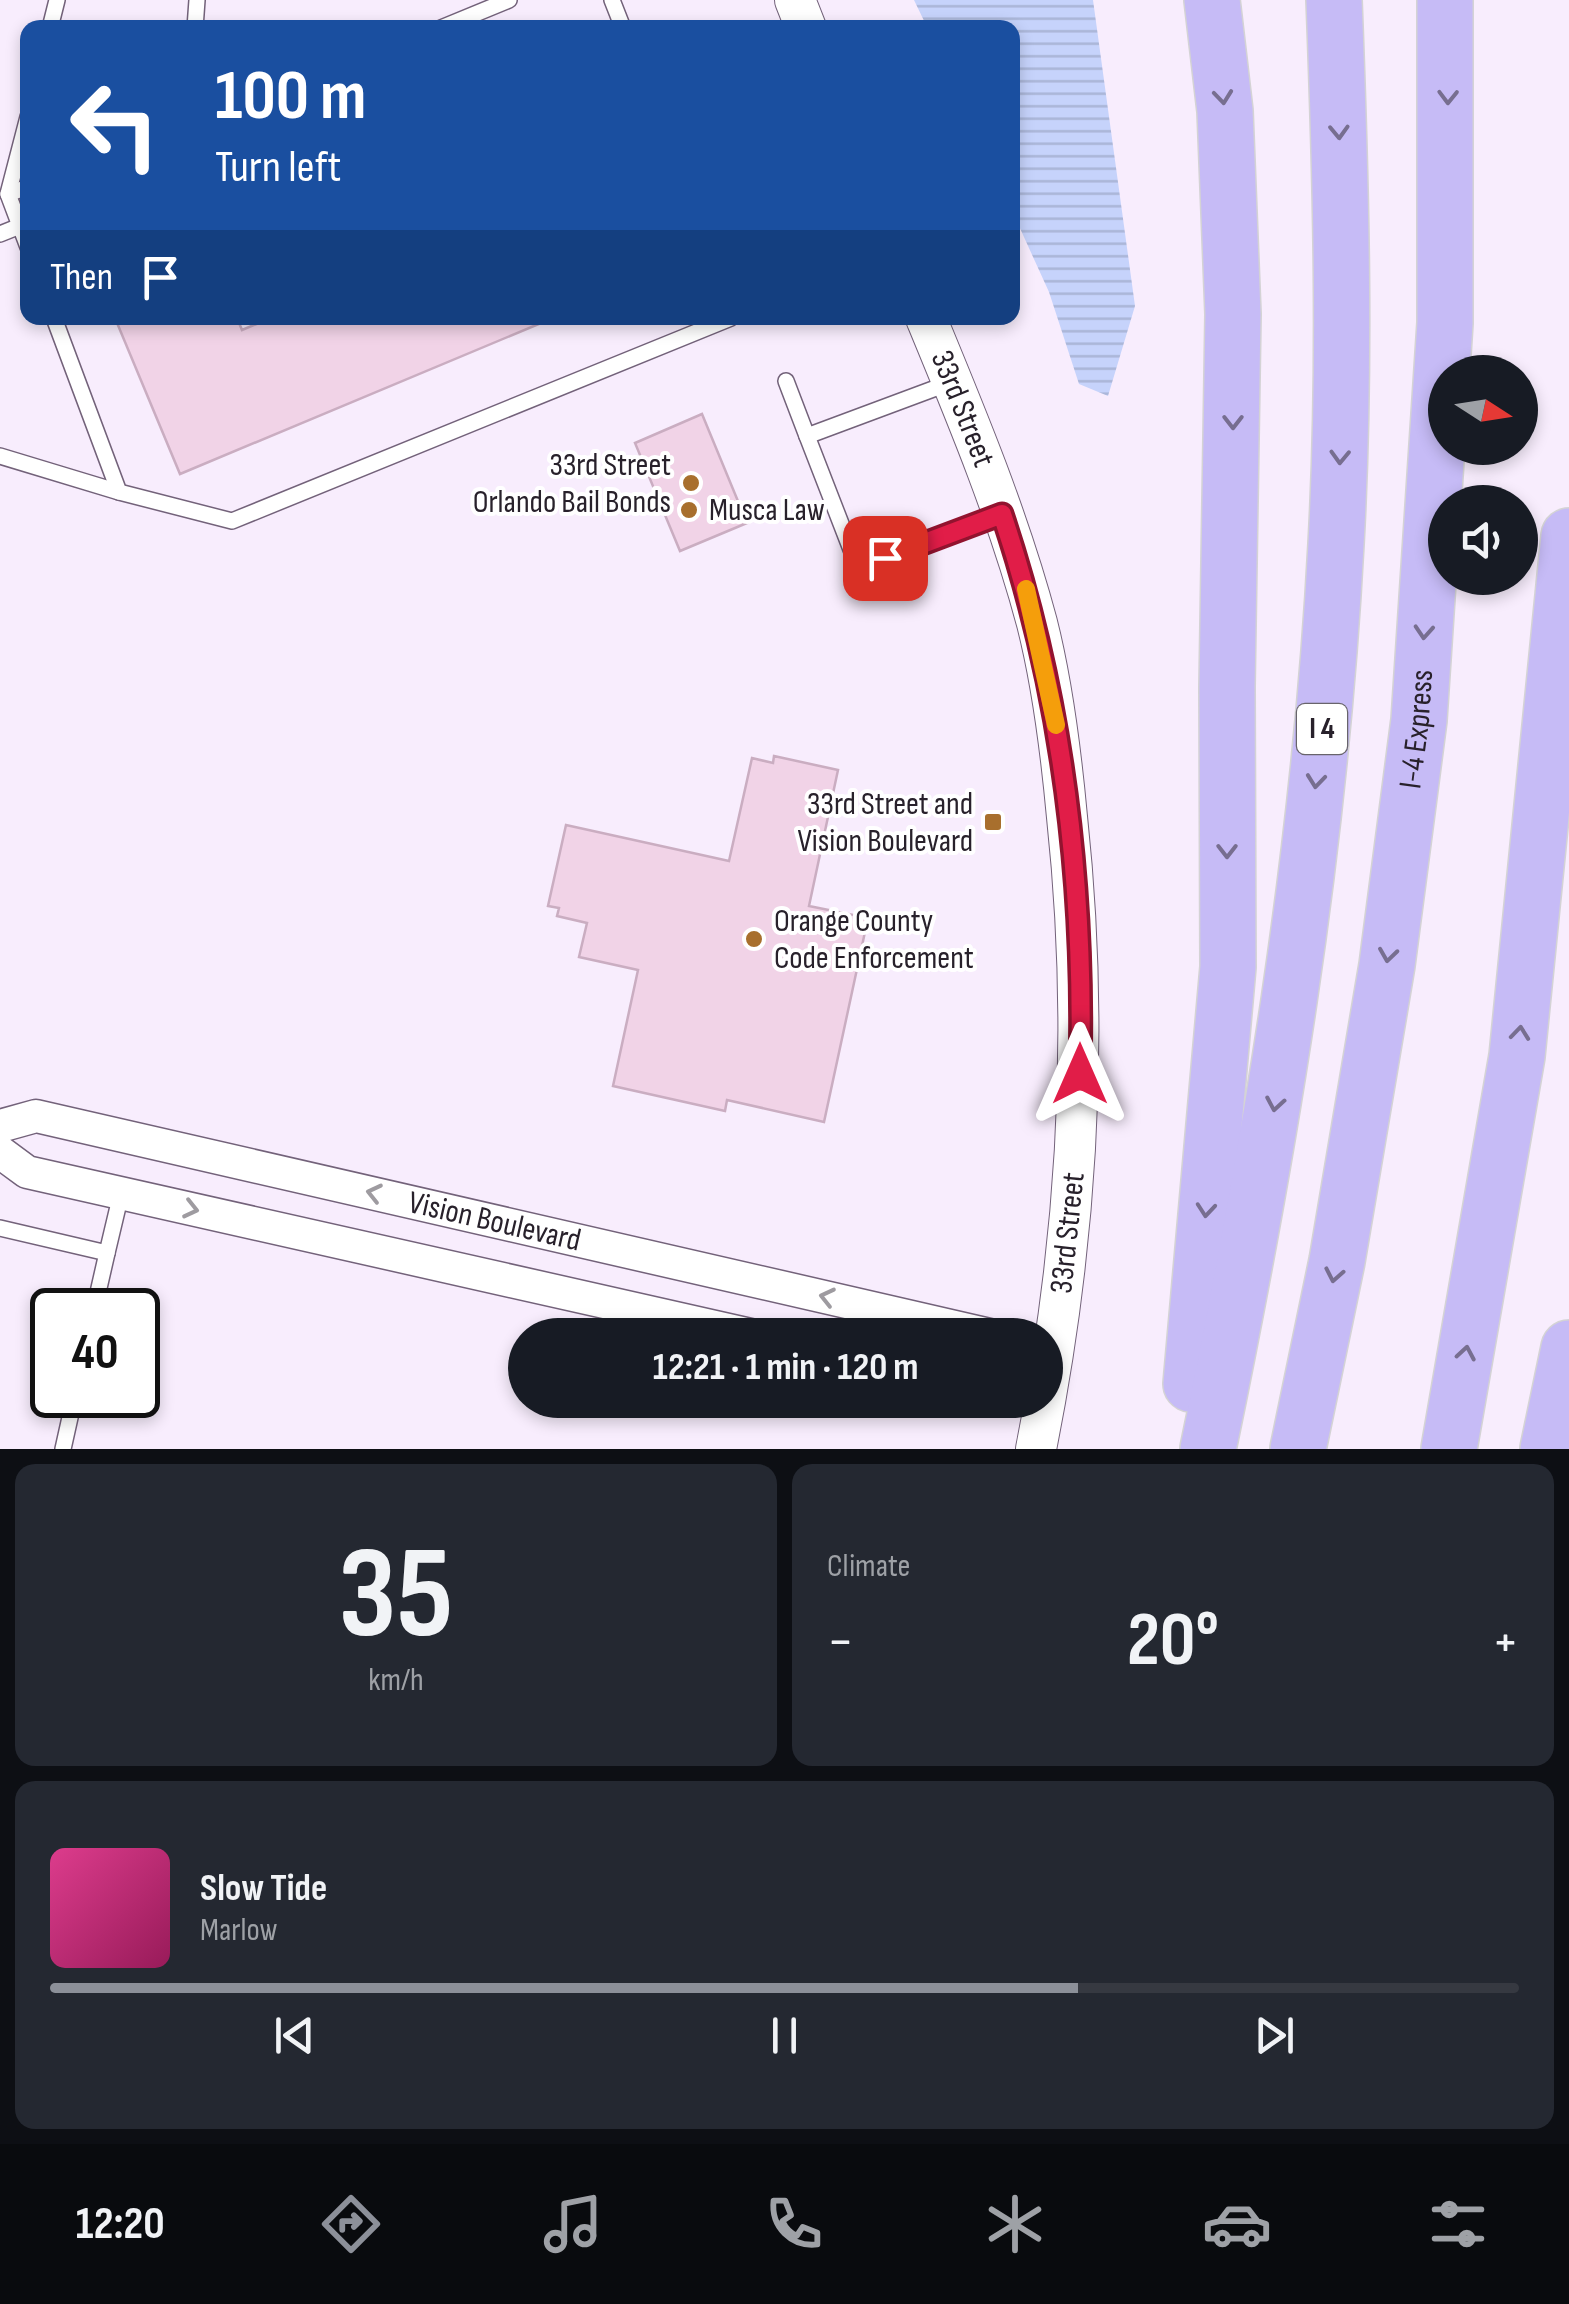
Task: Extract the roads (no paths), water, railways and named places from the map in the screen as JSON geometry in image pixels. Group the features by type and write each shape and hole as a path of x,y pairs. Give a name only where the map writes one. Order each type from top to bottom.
{"highway":[{"path":"1183,1449 1228,967 1226,687 1234,314 1225,111 1212,0"},
{"name":"I 4","path":"1208,1449 1280,1079 1323,714 1342,407 1344,256 1334,0"},
{"name":"I-4 Express","path":"1298,1449 1337,1261 1387,966 1418,720 1444,323 1446,0"},
{"path":"1449,1449 1517,1056 1569,536"},
{"path":"1548,1449 1569,1348"}],"street":[{"name":"33rd Street","path":"929,325 1002,514 1037,624 1052,697 1074,881 1079,1112 1071,1236 1056,1318"},
{"name":"Vision Boulevard","path":"0,1126 36,1116 916,1318"},
{"name":"Vision Boulevard","path":"0,1152 26,1172 674,1318"},
{"name":"33rd Street","path":"1036,1449 1041,1418"}],"lane":[{"path":"460,20 509,0"},
{"path":"0,234 20,226 8,194 20,148"},
{"path":"8,194 20,190"},
{"path":"57,325 119,492"},
{"path":"0,456 232,521 714,325"},
{"path":"786,382 859,570 1002,514"},
{"path":"807,436 952,382"},
{"path":"99,1288 121,1194"},
{"path":"0,1228 107,1253"},
{"path":"63,1449 70,1418"}],"water":[{"path":"914,0 1093,0 1135,306 1108,396 1079,384 1049,292 1020,228 1020,20 924,20"}],"place":[{"name":"33rd Street Orlando Bail Bonds","path":"691,483"},
{"name":"Musca Law","path":"689,510"},
{"name":"33rd Street and Vision Boulevard","path":"993,822"},
{"name":"Orange County Code Enforcement","path":"754,939"}]}
